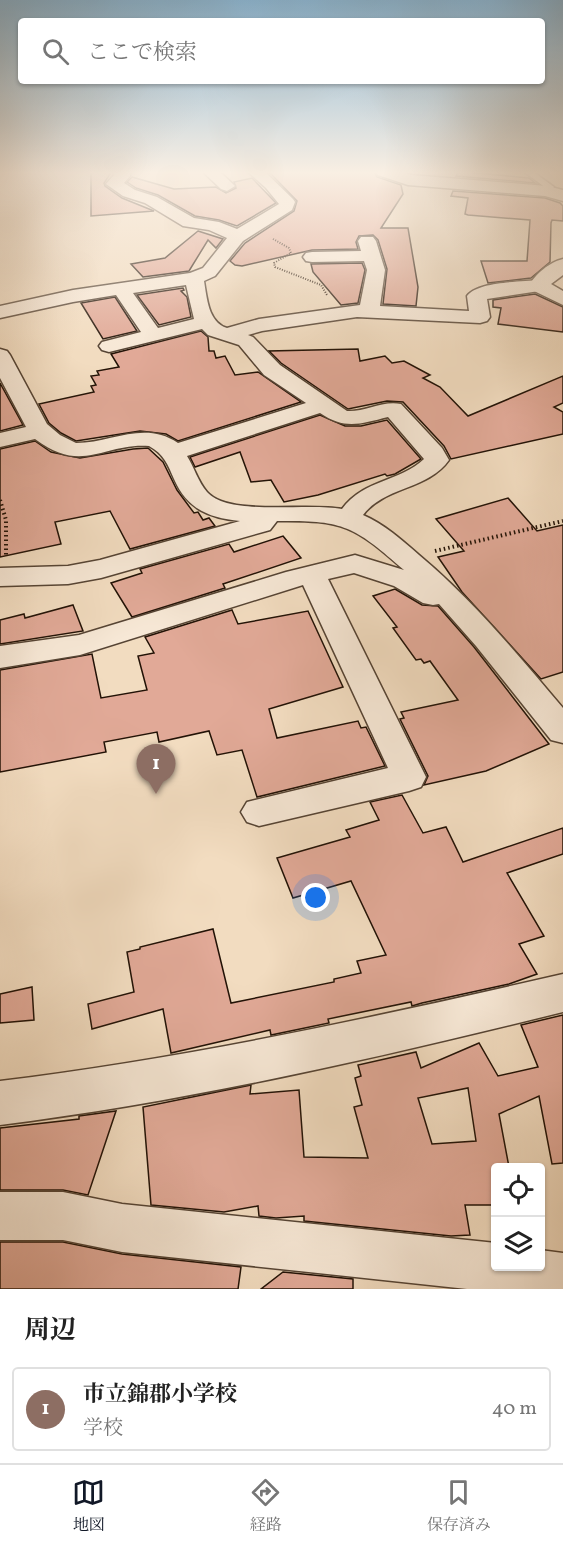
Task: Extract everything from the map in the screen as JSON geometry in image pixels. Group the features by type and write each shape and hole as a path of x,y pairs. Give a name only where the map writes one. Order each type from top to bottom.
{"street":[{"path":"226,231 239,236"},
{"path":"0,312 73,296 122,291 194,278 209,272 239,236 247,231"},
{"path":"312,256 369,248 376,270 369,311"},
{"path":"540,286 541,282 563,264"},
{"path":"194,278 201,315 215,331 246,341 272,370 341,417 355,418 393,408 434,453 437,460 423,471 388,485 355,505 348,518"},
{"path":"227,335 259,325 334,313 369,311 480,317 477,296 489,291 540,286 563,299"},
{"path":"122,291 153,335"},
{"path":"109,346 206,322"},
{"path":"0,358 40,431 63,446 77,450 145,438 160,442 174,452 188,487 197,499 221,512 271,515 338,514 360,523 440,588 563,731"},
{"path":"174,452 322,405"},
{"path":"0,440 40,431"},
{"path":"3,569 68,575 101,569 261,524 271,515"},
{"path":"0,657 69,647 106,638 312,574 355,564 404,580 436,598 440,588"},
{"path":"259,812 409,777 312,574"},
{"path":"0,1103 177,1076 411,1029 563,993"},
{"path":"0,1216 63,1216 122,1228 463,1263 563,1278"}],"path":[{"path":"0,500 6,520 3,569"},
{"path":"440,588 424,555 563,521"}],"building":[{"path":"198,231 223,239 216,248 208,240 189,271 143,277 131,264 165,258"},
{"path":"263,231 409,231 418,287 416,306 383,304 387,269 378,240 373,235 359,236 356,242 358,249 312,250 242,266 235,265 230,261 245,243"},
{"path":"529,231 551,231 550,262 531,278 488,283 481,261 527,261"},
{"path":"362,263 365,270 358,303 341,305 313,272 311,264"},
{"path":"183,288 184,290 181,291 187,297 191,317 159,325 137,295"},
{"path":"535,294 563,307 563,332 498,324 501,308 493,307 493,300"},
{"path":"115,297 137,331 103,339 81,303"},
{"path":"201,331 208,337 209,351 214,351 216,358 225,356 235,375 258,372 301,402 178,441 166,434 140,431 76,441 49,423 39,404 94,392 91,386 96,385 91,376 99,375 97,371 119,367 111,354"},
{"path":"358,349 360,361 385,356 392,363 404,361 430,375 423,378 440,387 468,416 563,376 563,403 554,407 563,412 563,434 451,459 444,446 403,402 387,401 348,409 281,363 269,351"},
{"path":"0,383 23,425 0,431"},
{"path":"320,415 345,426 361,426 387,420 421,459 395,474 387,476 385,474 318,495 284,502 271,480 251,482 240,452 195,467 190,457"},
{"path":"35,441 51,452 80,458 148,448 163,462 177,490 194,513 198,512 203,520 209,518 215,526 130,549 110,511 55,522 61,544 0,557 0,449"},
{"path":"508,498 537,531 563,525 563,672 541,679 462,592 438,557 464,551 436,519"},
{"path":"283,536 301,558 223,584 225,588 132,617 111,583 142,573 140,569 229,544 234,552"},
{"path":"395,589 422,605 438,606 474,647 549,744 486,771 424,785 428,776 400,719 404,718 401,712 458,700 430,661 424,663 421,659 416,660 393,628 397,627 373,596"},
{"path":"73,605 83,631 0,644 0,620 24,614 25,618"},
{"path":"232,610 238,624 308,611 343,687 269,709 277,738 358,721 361,728 366,727 385,766 257,797 242,750 217,755 209,731 159,742 157,732 104,742 106,752 0,772 0,670 92,654 101,698 147,690 138,656 154,653 145,637"},
{"path":"402,795 423,833 446,827 463,862 563,828 563,854 507,873 544,936 519,944 537,974 509,984 412,1006 411,1002 328,1019 329,1023 271,1035 270,1030 171,1053 163,1009 92,1029 88,1004 134,992 127,952 140,949 140,947 213,929 231,1003 334,982 334,979 361,973 357,961 386,955 351,881 293,898 277,858 350,837 346,830 379,820 370,802"},
{"path":"32,987 34,1020 0,1023 0,994"},
{"path":"563,1015 563,1163 552,1164 539,1096 499,1114 508,1163 491,1163 491,1205 465,1205 470,1235 451,1236 304,1221 304,1216 276,1218 259,1216 258,1206 224,1212 151,1205 143,1107 251,1085 250,1094 299,1090 304,1157 368,1158 354,1107 362,1105 355,1078 361,1076 358,1065 416,1052 421,1068 479,1043 498,1076 538,1067 521,1025","holes":["468,1088 476,1141 432,1144 418,1098"]},
{"path":"116,1111 88,1195 63,1190 0,1190 0,1128 79,1119 79,1116"},
{"path":"0,1242 63,1242 122,1254 241,1267 238,1289 0,1289"},
{"path":"283,1272 353,1279 353,1289 261,1289"}],"place":[{"name":"市立錦郡小学校","path":"156,794"}]}
